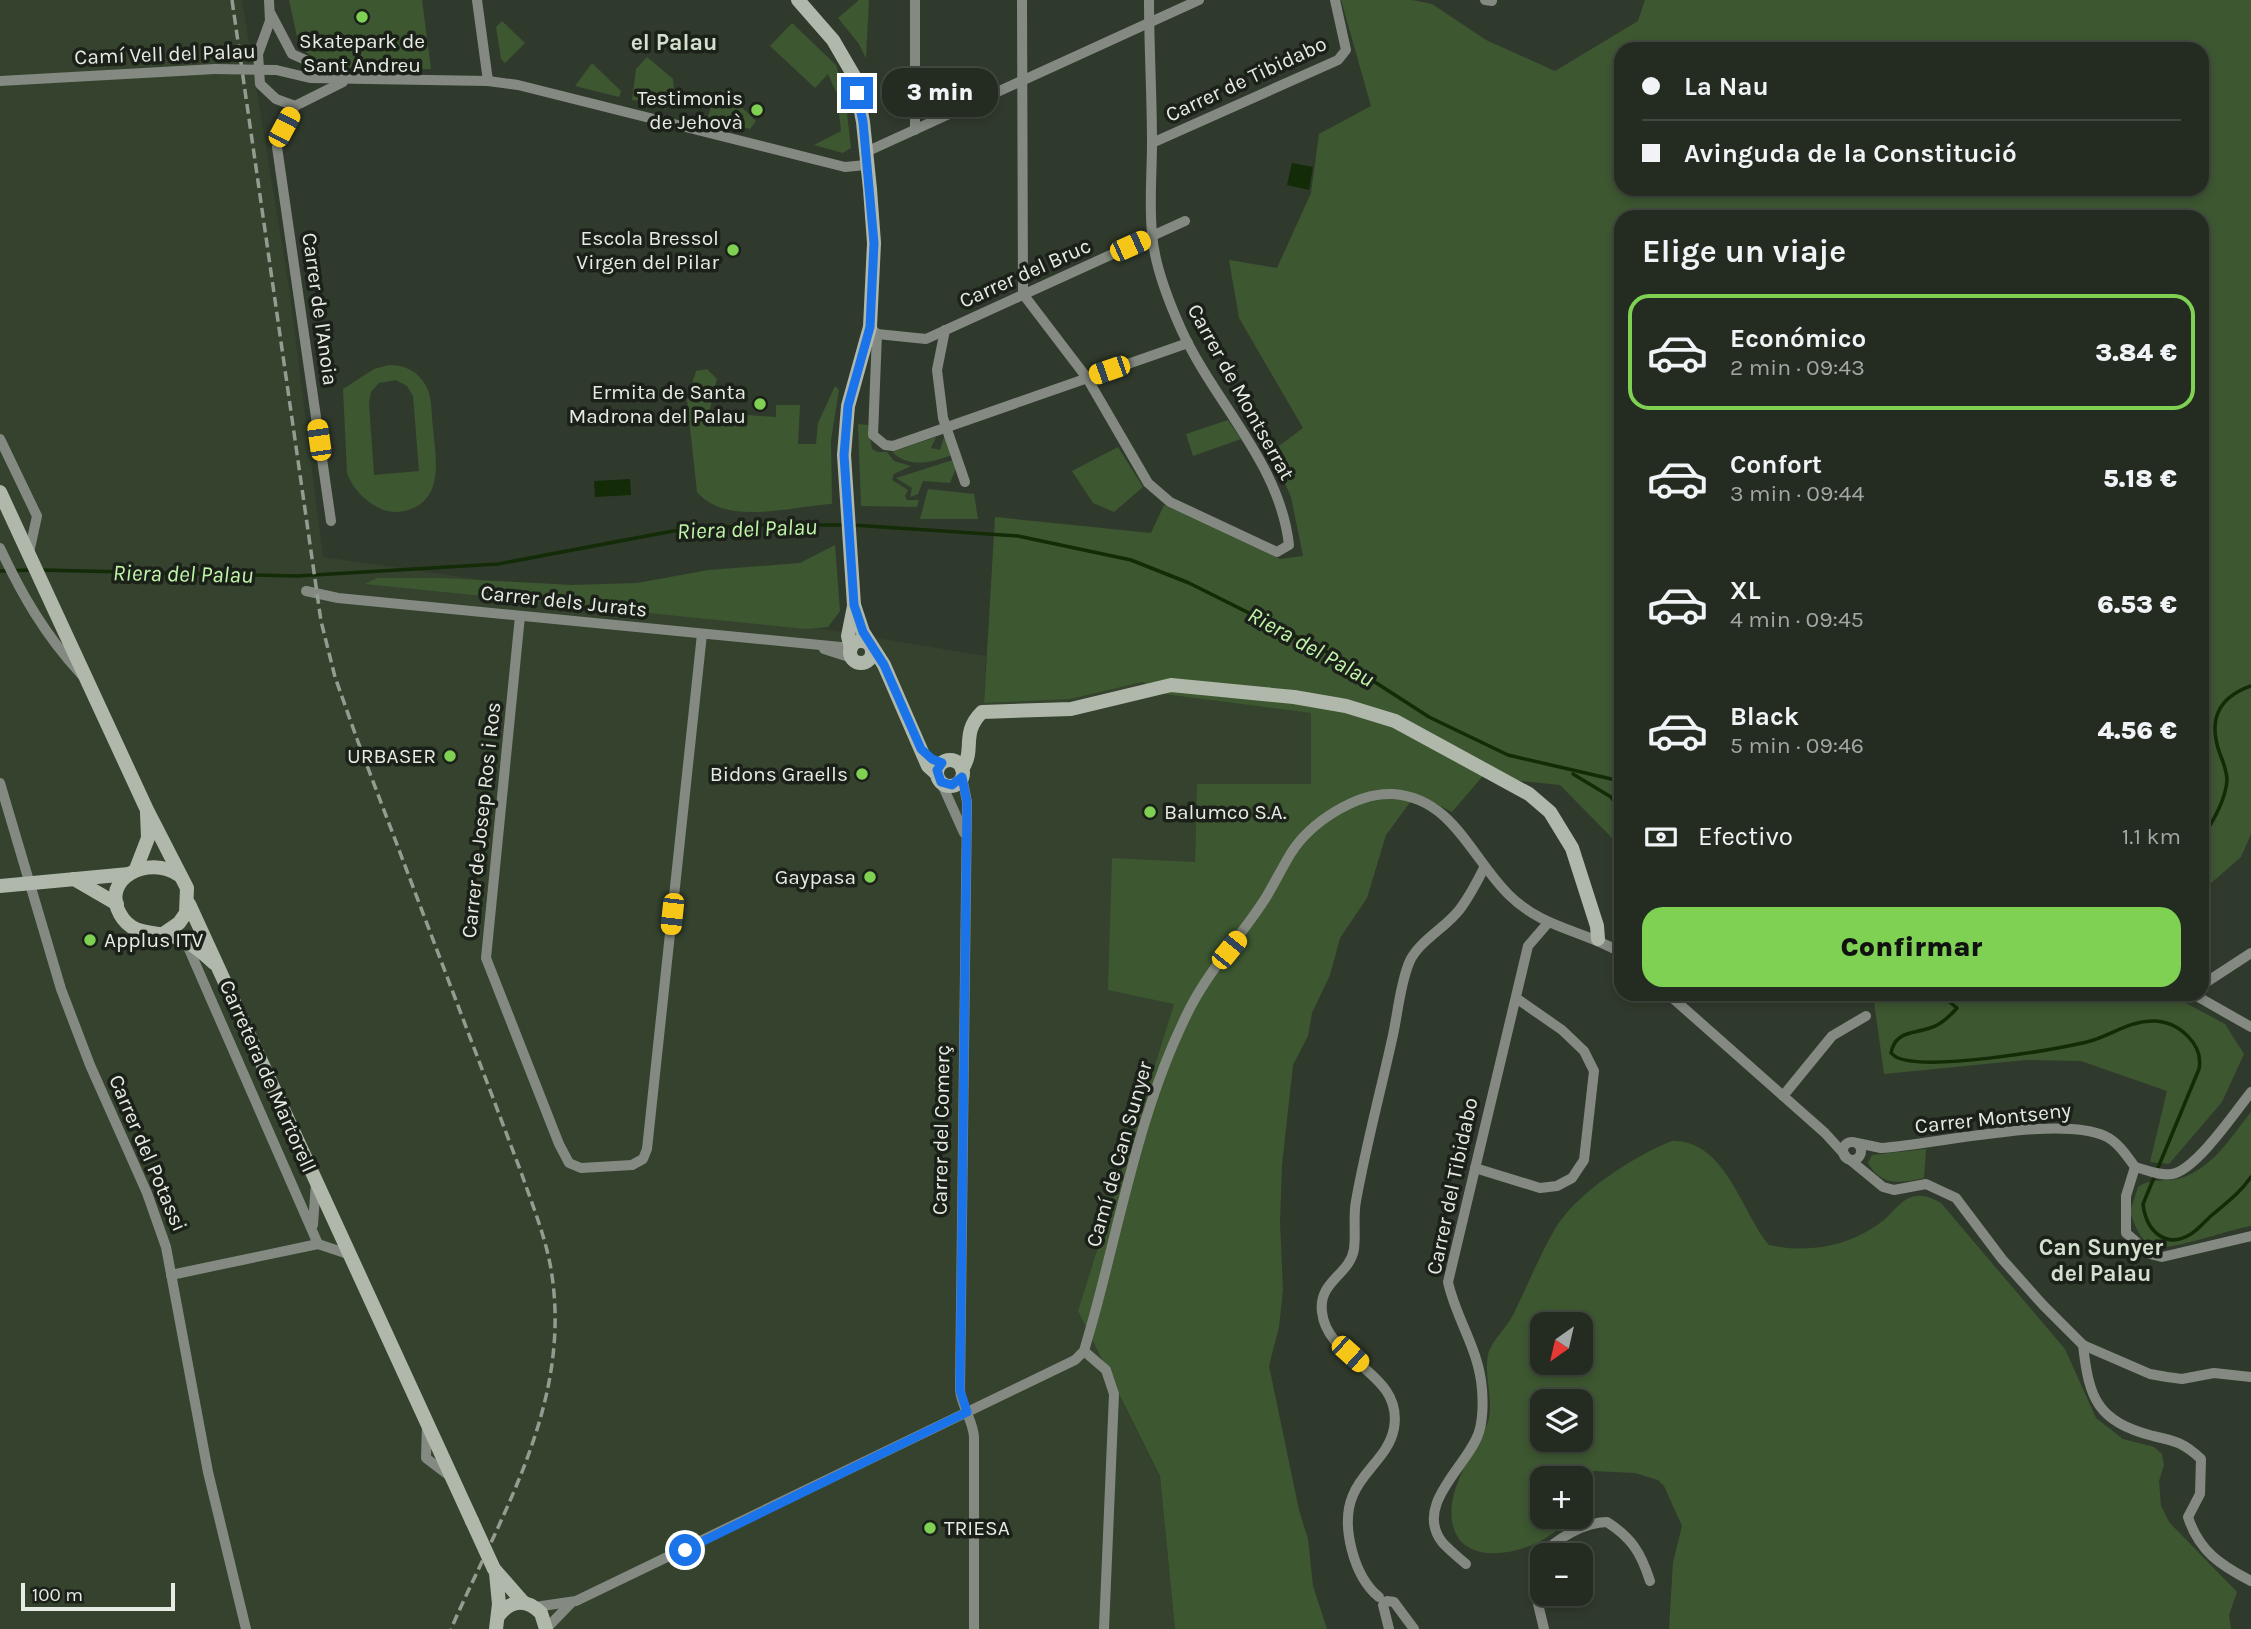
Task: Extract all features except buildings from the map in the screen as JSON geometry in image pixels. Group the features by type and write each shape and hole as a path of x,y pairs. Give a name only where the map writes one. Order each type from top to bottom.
{"street":[{"path":"477,0 488,81"},
{"path":"798,0 847,60 854,76 874,243 873,435 876,440 894,446 1188,343"},
{"path":"915,0 915,130"},
{"path":"1022,0 1023,294 1087,378"},
{"name":"Carrer de Montserrat","path":"1087,378 1148,483 1170,502 1263,547 1277,552 1289,545 1287,524 1258,456 1188,343 1170,303 1152,237 1149,0"},
{"path":"866,159 915,130 1199,0"},
{"name":"Carrer de Tibidabo","path":"1152,143 1338,60 1346,50 1335,0"},
{"path":"1485,0 1492,1"},
{"path":"270,6 292,54 349,79"},
{"path":"270,6 270,21 258,54 260,84 276,99 295,106 349,79"},
{"name":"Camí Vell del Palau","path":"0,80 215,69 276,70 310,78 488,81 517,85 849,168 866,159"},
{"name":"Carrer de l'Anoia","path":"295,106 277,147 331,521"},
{"name":"Carrer del Bruc","path":"874,330 926,339 1185,221"},
{"path":"870,648 870,658 853,651 854,605 844,455 848,406 874,330"},
{"path":"945,330 937,370 947,426 965,482"},
{"path":"0,439 37,516 29,553"},
{"name":"Carretera de Martorell","path":"0,492 147,810 172,853 178,875 187,888 189,904 495,1572 497,1622"},
{"name":"Carretera de Martorell","path":"0,548 24,600 52,643 86,681"},
{"name":"Carrer dels Jurats","path":"306,591 338,598 853,651"},
{"name":"Carrer del Comerç","path":"854,605 870,648 878,655 921,749 949,771 967,802 960,1390 973,1421 974,1437 974,1629"},
{"name":"Carrer de Josep Ros i Ros","path":"520,616 486,958 559,1144 569,1163 581,1168 632,1165 643,1159 647,1149 702,634"},
{"name":"Carrer dels Jurats","path":"818,647 835,646 853,651"},
{"name":"Carrer del Comerç","path":"853,651 896,691"},
{"name":"Carrer del Comerç","path":"949,771 968,753 967,741 972,722 982,712 1071,709 1171,685 1294,697 1346,706 1395,721 1432,739 1529,794 1550,812 1572,848 1597,926 1598,939"},
{"name":"Carrer del Comerç","path":"949,771 967,846"},
{"name":"Carrer del Potassi","path":"0,783 61,989 90,1065 147,1193 166,1247 216,1509 246,1629"},
{"name":"Camí de Can Sunyer","path":"1084,1351 1159,1073 1190,1007 1266,897 1292,852 1313,829 1360,800 1393,794 1435,808 1461,832 1485,868"},
{"name":"Carretera de Martorell","path":"147,810 148,838 132,871 120,887 117,904 121,916 137,930 185,940 219,968"},
{"path":"0,886 74,879 158,866 178,875"},
{"path":"1389,1629 1383,1601 1366,1584 1354,1560 1350,1514 1352,1496 1387,1450 1394,1427 1394,1407 1379,1380 1336,1341 1322,1315 1321,1303 1324,1289 1349,1263 1354,1250 1356,1203 1409,960 1460,910 1485,868 1509,896 1547,924 1598,939 1614,948"},
{"path":"74,879 117,904"},
{"path":"163,934 179,923 189,904"},
{"name":"Carrer del Tibidabo","path":"1466,1564 1441,1541 1435,1515 1435,1506 1449,1480 1473,1446 1482,1411 1476,1351 1451,1298 1448,1282 1528,946 1547,924"},
{"name":"Carretera de Martorell","path":"185,940 318,1244"},
{"path":"2209,980 2251,953"},
{"path":"1475,1168 1539,1188 1557,1186 1572,1178 1584,1160 1594,1071 1584,1051 1562,1030 1516,998"},
{"path":"1676,1001 1883,1187 1894,1190 1926,1184 1956,1198 2002,1259 2083,1345 2159,1376 2182,1379 2214,1373 2251,1377"},
{"path":"2205,1001 2251,1027"},
{"path":"1783,1096 1832,1036 1866,1016"},
{"path":"2251,1092 2219,1133 2190,1164 2175,1174 2161,1174 2135,1167 2126,1196 2126,1233 2150,1254 2174,1255 2251,1236"},
{"name":"Carrer Montseny","path":"1847,1157 1855,1159 1856,1146 1881,1148 2053,1128 2083,1129 2108,1138 2135,1167"},
{"path":"1825,1133 1856,1146 1868,1174"},
{"path":"1847,1157 1844,1147 1856,1146"},
{"name":"Carretera de Martorell","path":"313,1229 317,1179"},
{"path":"171,1275 318,1244 351,1255"},
{"path":"2083,1345 2087,1375 2099,1408 2114,1421 2132,1430 2185,1444 2201,1459 2200,1494 2188,1517 2193,1532 2200,1546 2218,1562 2251,1581"},
{"path":"546,1629 571,1603 1061,1368 1084,1351 1106,1370 1114,1394 1104,1629"},
{"path":"1555,1543 1577,1531 1607,1522 1624,1533 1640,1550 1650,1581"},
{"name":"Carretera de Martorell","path":"495,1572 545,1619 546,1629"},
{"path":"1383,1601 1394,1602 1414,1629"},
{"path":"530,1605 571,1603"},
{"name":"Carretera de Martorell","path":"497,1622 511,1604 530,1605"},
{"path":"1538,1606 1544,1629"}],"shaded area":[{"path":"0,0 242,0 289,287 323,557 792,624 986,656 984,703 1070,699 1143,682 1163,694 1311,713 1311,784 1197,784 1195,862 1112,858 1174,1004 1078,1311 1160,1476 1175,1629 0,1629"},
{"path":"289,0 422,0 431,69 361,69 327,63 312,56 299,46"},
{"path":"859,0 869,0 866,58 859,44 838,18"},
{"path":"1341,0 1412,0 1432,4 1486,40 1555,71 1638,21 1645,0 2251,0 2251,834 2241,857 2209,885 2209,210 1614,210 1614,840 1560,785 1482,777 1452,812 1416,794 1386,835 1367,898 1340,938 1330,975 1312,1013 1308,1036 1293,1065 1282,1165 1280,1222 1283,1290 1279,1327 1269,1366 1299,1510 1308,1539 1313,1586 1327,1629 1175,1629 1160,1476 1078,1311 1174,1004 1108,990 1112,858 1195,862 1197,784 1311,784 1311,713 1163,694 1143,682 1070,699 984,703 995,517 1151,533 1164,505 1280,559 1303,556 1291,497 1271,452 1303,428 1239,318 1229,260 1277,268 1311,193 1319,134 1371,106"},
{"path":"502,21 525,43 505,63 501,59 496,27"},
{"path":"792,23 836,65 844,91 836,92 828,74 815,88 770,46"},
{"path":"647,57 673,79 674,90 666,109 644,101 632,100 636,69"},
{"path":"592,63 621,91 619,97 575,86"},
{"path":"724,90 756,121 750,129 707,119 713,101"},
{"path":"845,95 851,148 843,153 814,145 841,131 837,96"},
{"path":"1292,163 1313,167 1309,190 1287,185"},
{"path":"389,365 407,368 422,380 430,396 436,474 429,495 422,503 403,511 387,511 374,505 356,489 347,473 343,389 374,369","holes":["396,380 407,386 413,396 419,471 374,475 369,403 371,392 379,383"]},
{"path":"707,369 717,379 708,417 745,425 748,415 776,417 776,405 800,405 798,444 816,444 818,423 835,386 839,390 831,440 832,504 742,512 710,503 697,492 687,400 696,371"},
{"path":"1228,420 1241,439 1193,456 1186,434"},
{"path":"858,424 868,425 872,449 887,452 894,461 911,466 894,474 892,480 908,490 905,496 907,500 919,500 917,507 861,506"},
{"path":"945,434 952,455 944,458 914,462 906,461 892,452 936,437 931,448 940,450"},
{"path":"1118,447 1143,487 1114,512 1093,503 1072,471"},
{"path":"953,460 956,468 950,483 923,481 918,494 910,497 912,488 896,478"},
{"path":"630,479 631,495 595,497 594,481"},
{"path":"928,489 974,494 978,519 920,519"},
{"path":"835,545 840,611 828,627 805,629 365,584 377,578 442,578 572,585 637,583 708,570 800,563"},
{"path":"1874,1001 2182,1001 2225,1024 2244,1054 2222,1102 2169,1164 2150,1162 2167,1091 2081,1061 2026,1060 1884,1074"},
{"path":"2251,1112 2251,1226 2174,1246 2150,1245 2139,1232 2130,1212 2138,1187 2148,1182 2181,1178 2203,1167 2220,1151"},
{"path":"1672,1141 1691,1144 1706,1152 1730,1180 1769,1245 1784,1248 1815,1248 1844,1242 1871,1229 1909,1198 1925,1196 1941,1203 2065,1349 2096,1418 2123,1439 2154,1447 2162,1454 2164,1465 2159,1481 2161,1506 2169,1522 2237,1592 2229,1615 2231,1629 1669,1629 1673,1562 1682,1526 1664,1486 1658,1480 1635,1473 1593,1472 1593,1466 1530,1466 1530,1529 1558,1529 1525,1548 1487,1553 1471,1549 1459,1538 1452,1521 1453,1499 1460,1478 1488,1420 1490,1403 1487,1363 1492,1345 1513,1315 1564,1215 1591,1189 1641,1156"},
{"path":"1926,1149 1924,1178 1899,1182 1886,1180 1873,1171 1868,1163 1872,1155"}],"waterway":[{"name":"Riera del Palau","path":"41,570 297,576 498,564 673,531 755,525 845,525"},
{"name":"Riera del Palau","path":"852,525 1018,536 1131,560 1189,583 1333,655 1429,717 1508,755 1614,780"},
{"name":"Riera del Palau","path":"0,571 33,570"},
{"path":"2209,827 2218,811 2227,780 2216,742 2218,712 2230,697 2251,686"},
{"path":"1573,774 1614,801"},
{"path":"1948,1001 1957,1008 1948,1017 1938,1025 1901,1037 1896,1041 1891,1053 1911,1061 1933,1062 2019,1054 2087,1042 2127,1026 2153,1021 2171,1025 2187,1036 2197,1051 2199,1069 2143,1204 2148,1222 2158,1235 2173,1240 2191,1234 2238,1193 2251,1177"}],"railway":[{"path":"232,0 321,621 335,677 521,1172 542,1232 551,1269 555,1318 552,1365 542,1411 511,1499 451,1629"}],"place":[{"name":"Skatepark de Sant Andreu","path":"362,17"},
{"name":"Testimonis de Jehovà","path":"757,110"},
{"name":"Escola Bressol Virgen del Pilar","path":"733,250"},
{"name":"Ermita de Santa Madrona del Palau","path":"760,404"},
{"name":"URBASER","path":"450,756"},
{"name":"Bidons Graells","path":"862,774"},
{"name":"Balumco S.A.","path":"1150,812"},
{"name":"Gaypasa","path":"870,877"},
{"name":"Applus ITV","path":"90,940"},
{"name":"TRIESA","path":"930,1528"}],"district":[{"name":"el Palau","path":"674,42"},
{"name":"Can Sunyer del Palau","path":"2101,1260"}],"route":[{"path":"685,1550 967,1412 960,1390 967,802 962,777 952,785 941,782 937,770 942,763 932,759 921,749 884,665 870,648 854,605 844,455 848,406 870,327 874,243 863,122 857,93"}]}
